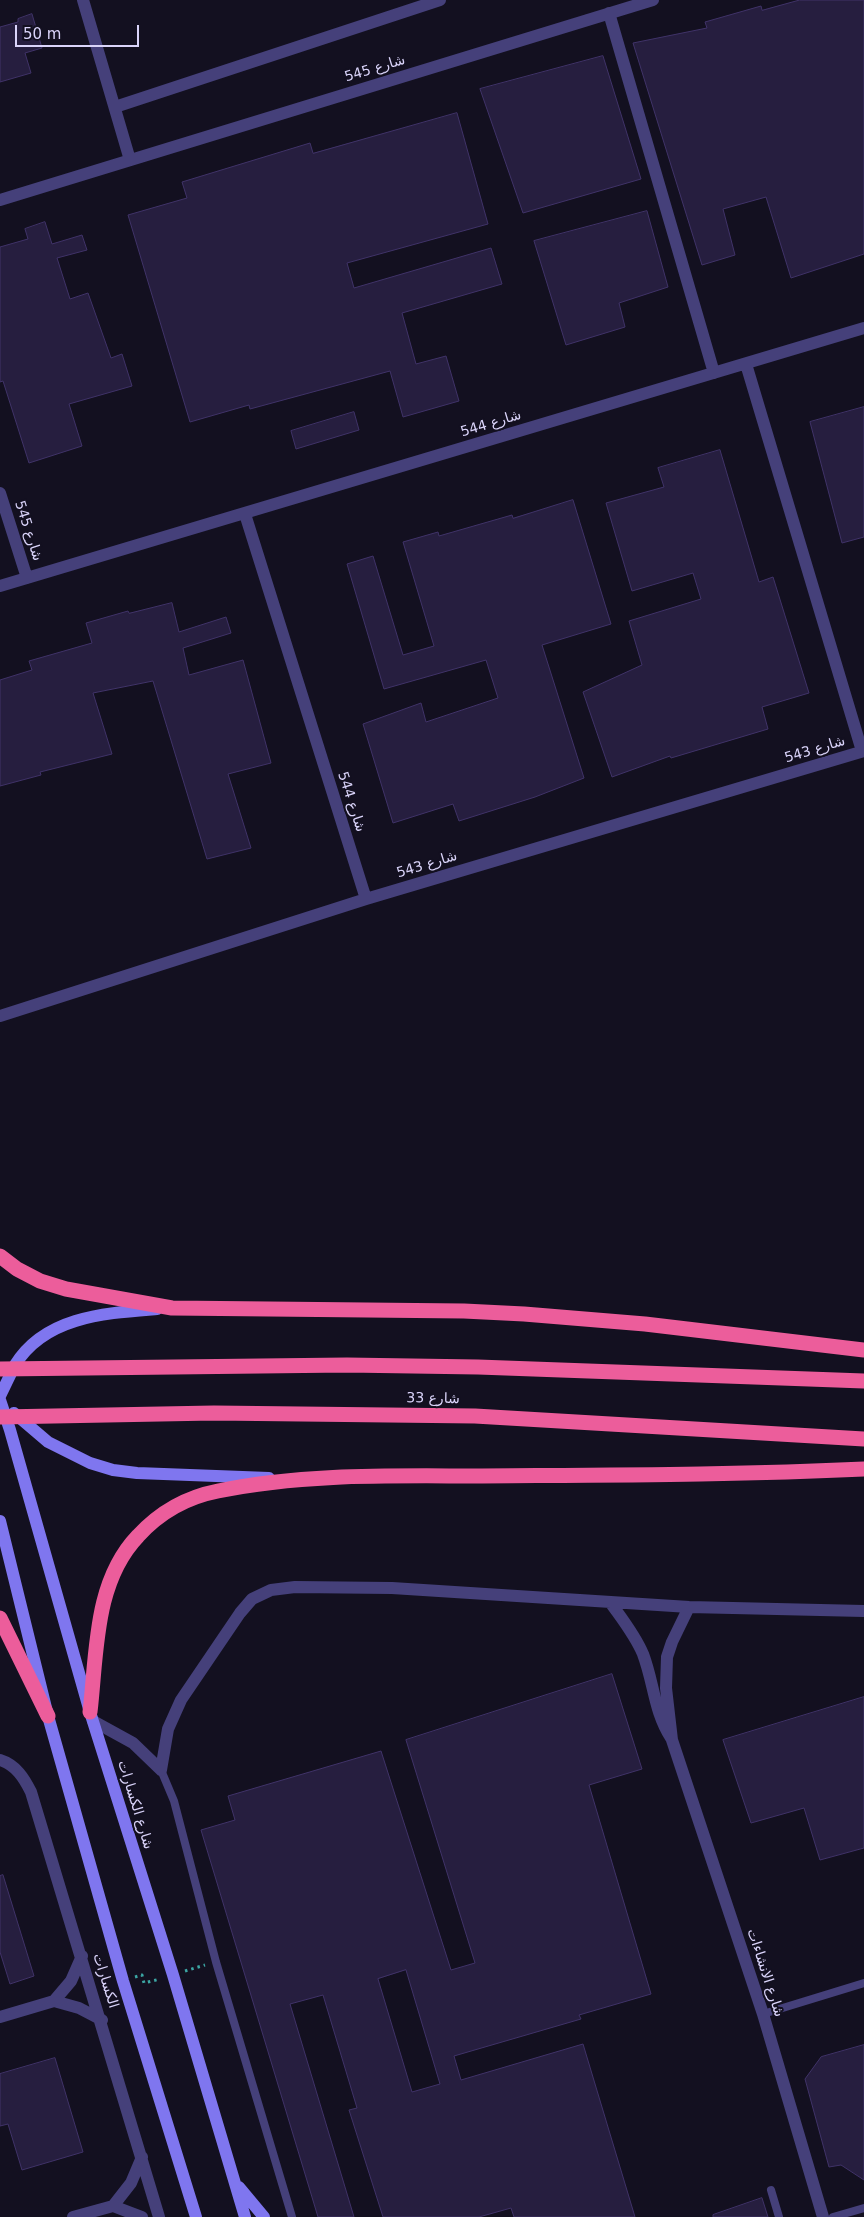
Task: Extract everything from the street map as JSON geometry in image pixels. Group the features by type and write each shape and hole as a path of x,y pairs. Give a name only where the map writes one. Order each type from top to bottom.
{"highway":[{"path":"0,1256 17,1269 40,1281 66,1289 172,1308 498,1313 636,1324 864,1350"},
{"path":"0,1369 215,1365 478,1367 864,1381"},
{"name":"شارع 33","path":"0,1417 214,1413 475,1416 864,1439"},
{"path":"92,1716 105,1597 115,1569 137,1537 166,1512 200,1496 218,1491 302,1480 417,1476 736,1474 864,1469"},
{"path":"0,1618 48,1716"}],"street":[{"path":"83,0 130,160"},
{"path":"114,107 440,0"},
{"name":"شارع 545","path":"0,200 609,13 628,4 653,0"},
{"path":"609,13 714,373"},
{"name":"شارع 544","path":"0,586 864,328"},
{"path":"746,364 863,751"},
{"name":"شارع 545","path":"0,493 27,578"},
{"name":"شارع 544","path":"245,514 366,899"},
{"name":"شارع 543","path":"0,1016 366,899 863,751"},
{"path":"172,1308 88,1316 48,1333 31,1346 16,1364 0,1398 29,1428 48,1442 90,1463 113,1470 137,1474 302,1480"},
{"name":"شارع الكسارات","path":"0,1398 92,1716 173,1975 245,2217"},
{"path":"0,1421 10,1430"},
{"path":"0,1521 48,1716 123,1981 196,2217"},
{"path":"161,1770 166,1738 178,1705 225,1632 252,1599 262,1593 295,1587 392,1588 689,1607 864,1611"},
{"name":"شارع الانشاءات","path":"610,1602 631,1632 644,1656 656,1708 662,1725 672,1740"},
{"name":"شارع الانشاءات","path":"689,1607 672,1642 665,1672 672,1740 763,2014 823,2217"},
{"path":"92,1716 133,1743 161,1770"},
{"name":"الكسارات","path":"3,1761 22,1774 31,1792 102,2020 159,2217"},
{"path":"54,2001 71,1981 82,1956"},
{"path":"0,2017 54,2001 79,2008 102,2020"},
{"path":"113,2206 131,2183 142,2157"},
{"path":"234,2181 264,2217"},
{"path":"72,2217 113,2206 142,2217"}],"lane":[{"path":"161,1770 174,1801 216,1962 292,2217"},
{"path":"763,2014 864,1984"},
{"path":"772,2190 780,2217"},
{"path":"833,2217 864,2208"}],"path":[{"path":"123,1981 142,1975 144,1983 216,1962"}],"building":[{"path":"800,0 864,0 864,254 791,278 766,197 723,209 735,255 702,265 633,43 707,28 705,22 761,6 762,10"},
{"path":"32,14 42,48 25,53 31,73 0,82 0,27 18,22 18,19"},
{"path":"603,56 641,179 523,213 480,89"},
{"path":"457,113 488,224 347,263 354,288 491,248 502,284 402,313 416,364 446,356 459,401 403,417 390,371 250,409 249,405 190,422 128,215 187,198 182,182 310,143 313,153"},
{"path":"647,211 668,287 619,303 625,327 566,345 534,241"},
{"path":"45,222 52,244 82,235 87,250 57,258 70,299 88,293 111,358 122,354 132,386 69,404 82,446 29,463 3,381 0,382 0,247 28,239 25,229"},
{"path":"864,407 864,537 842,543 810,422"},
{"path":"354,412 359,430 296,449 291,431"},
{"path":"720,450 759,582 773,577 809,693 762,707 768,729 671,758 670,756 612,777 583,692 642,665 629,621 701,599 693,573 632,591 606,503 664,487 658,468"},
{"path":"573,500 611,624 542,645 584,778 535,797 459,821 453,804 393,823 363,724 421,703 426,722 498,698 486,660 384,689 347,564 373,556 403,655 434,646 403,542 438,532 439,536 512,515 513,518"},
{"path":"172,603 179,632 226,617 231,633 183,648 189,675 243,660 271,763 228,774 251,848 207,859 153,681 93,693 112,754 40,772 41,775 0,786 0,680 32,670 29,661 92,643 86,623 128,611 129,613"},
{"path":"612,1674 642,1769 589,1785 651,1994 579,2015 581,2019 454,2056 461,2080 583,2044 635,2217 514,2217 511,2208 479,2217 383,2217 349,2110 357,2108 323,1995 290,2004 354,2217 318,2217 201,1830 235,1820 228,1796 381,1751 451,1970 475,1963 406,1740","holes":["406,1970 440,2084 412,2092 378,1979"]},
{"path":"864,1697 864,1848 820,1860 804,1808 751,1823 723,1740"},
{"path":"3,1875 34,1976 10,1984 0,1952 0,1876"},
{"path":"864,2045 864,2180 841,2165 829,2167 805,2079 821,2057"},
{"path":"55,2058 83,2152 22,2170 8,2124 0,2126 0,2074"},
{"path":"762,2198 768,2217 713,2217 713,2215"}]}
